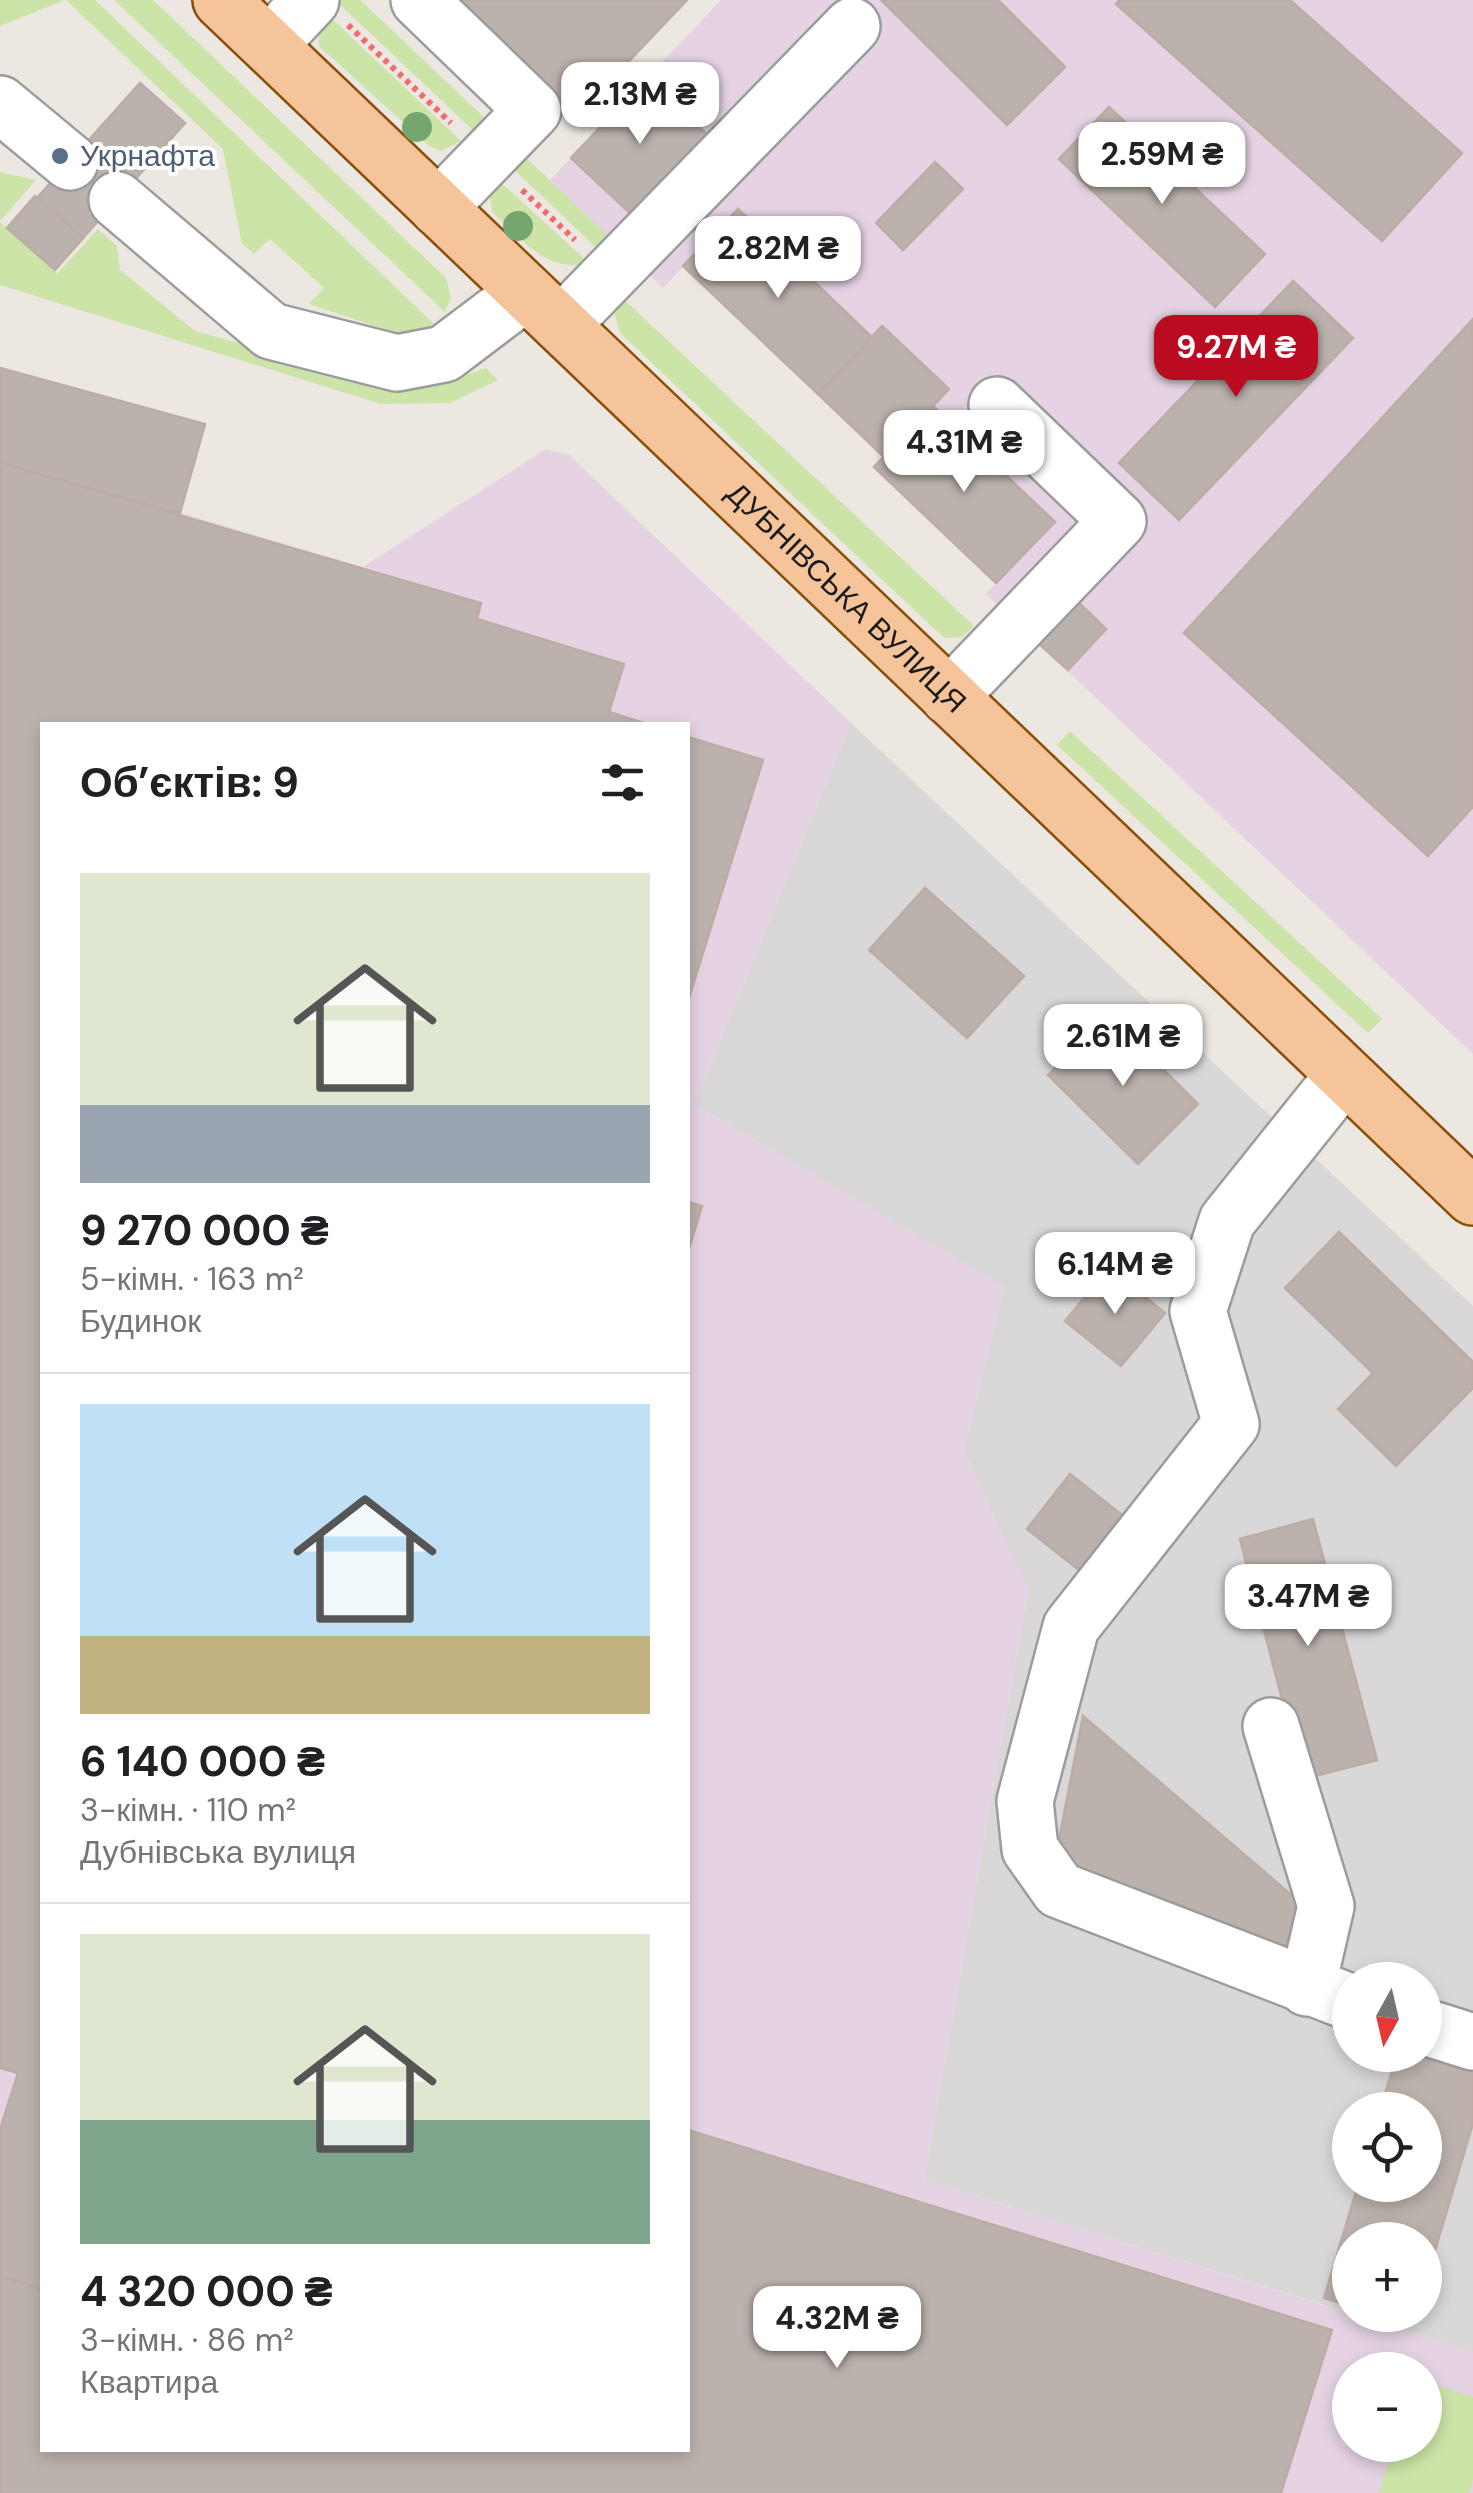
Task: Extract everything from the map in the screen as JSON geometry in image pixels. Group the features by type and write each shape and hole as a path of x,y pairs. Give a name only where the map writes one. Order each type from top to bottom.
{"main road":[{"name":"ДУБНІВСЬКА ВУЛИЦЯ","path":"242,14 438,208 1473,1197"}],"lane":[{"path":"242,14 311,0"},
{"path":"419,0 533,110 438,208"},
{"path":"117,200 271,331 397,362 444,354 544,308 852,26"},
{"path":"0,104 70,162"},
{"path":"949,697 1118,521 997,405"},
{"path":"1271,1726 1326,1906 1328,1995 1059,1890 1030,1849 1026,1801 1071,1627 1231,1424 1198,1311 1227,1222 1344,1075"},
{"path":"1442,2032 1473,2042"}],"shaded area":[{"path":"721,0 1473,0 1473,1054 986,594 1055,522 933,406 948,388 883,326 872,337 738,210 663,288 550,180"},
{"path":"0,368 205,424 181,513 363,567 546,449 569,455 851,723 694,1104 1005,1287 964,1451 1028,1590 924,2180 1332,2308 1332,2332 1409,2332 1473,2352 1473,2493 0,2493"},
{"path":"851,723 1473,1306 1473,2352 1409,2332 1442,2332 1442,2222 1332,2222 1332,2307 924,2180 1028,1591 964,1451 1004,1287 694,1104"}],"green space":[{"path":"0,0 65,0 0,26"},
{"path":"66,0 95,0 434,324 427,331 393,332 309,304 324,288 270,239 254,254 242,244 223,149"},
{"path":"114,0 153,0 446,278 451,298 445,312"},
{"path":"335,0 360,0 487,120 475,132"},
{"path":"329,16 461,141 441,151 429,146 319,46 319,33"},
{"path":"520,152 614,241 602,253 508,164"},
{"path":"0,172 36,180 0,221"},
{"path":"497,179 589,263 574,265 547,259 525,243 492,212 489,190"},
{"path":"0,222 57,274 98,229 117,246 120,270 195,331 372,380 433,387 486,368 498,380 450,403 381,404 0,285"},
{"path":"618,294 974,626 962,637 944,638 620,333 615,315"},
{"path":"1070,731 1382,1019 1368,1033 1057,745"},
{"path":"1442,2387 1473,2397 1473,2479 1469,2493 1379,2493 1389,2462 1442,2462"}],"building":[{"path":"455,0 687,0 573,120 451,4"},
{"path":"881,0 998,0 1065,67 1007,125"},
{"path":"1120,0 1290,0 1462,153 1382,241 1116,4"},
{"path":"647,78 709,136 633,216 571,158"},
{"path":"140,83 185,123 83,238 37,198"},
{"path":"1109,107 1265,254 1215,307 1059,159"},
{"path":"935,162 963,189 903,250 876,223"},
{"path":"35,196 83,238 55,270 7,228"},
{"path":"738,209 872,337 818,394 683,266"},
{"path":"1293,281 1353,338 1179,520 1119,463"},
{"path":"1473,319 1473,807 1428,856 1184,633"},
{"path":"882,326 949,389 884,457 818,394"},
{"path":"0,368 205,424 180,513 0,463"},
{"path":"933,406 1055,522 996,583 874,467"},
{"path":"0,463 481,603 477,619 624,664 609,712 641,722 40,722 40,2288 0,2276 0,2130 18,2073 0,2068"},
{"path":"1078,602 1106,629 1068,670 1038,643"},
{"path":"690,738 763,760 690,995"},
{"path":"925,888 1024,976 967,1038 869,950"},
{"path":"1108,1014 1198,1104 1138,1164 1048,1075"},
{"path":"690,1203 702,1206 690,1245"},
{"path":"1339,1232 1473,1362 1473,1388 1396,1466 1338,1409 1373,1373 1285,1288"},
{"path":"1109,1268 1165,1313 1121,1366 1065,1321"},
{"path":"1070,1474 1122,1515 1079,1570 1027,1529"},
{"path":"1313,1519 1377,1760 1303,1779 1240,1539"},
{"path":"1083,1716 1304,1906 1284,1966 1072,1882 1059,1840"},
{"path":"1442,2063 1473,2072 1473,2123 1442,2227 1442,2222 1347,2222 1353,2202 1442,2202 1442,2092 1386,2092 1392,2072 1442,2072"},
{"path":"690,2131 1332,2330 1281,2493 0,2493 0,2276 40,2288 40,2452 690,2452"},
{"path":"1332,2271 1332,2300 1324,2298"}],"place":[{"name":"Укрнафта","path":"60,156"}]}
